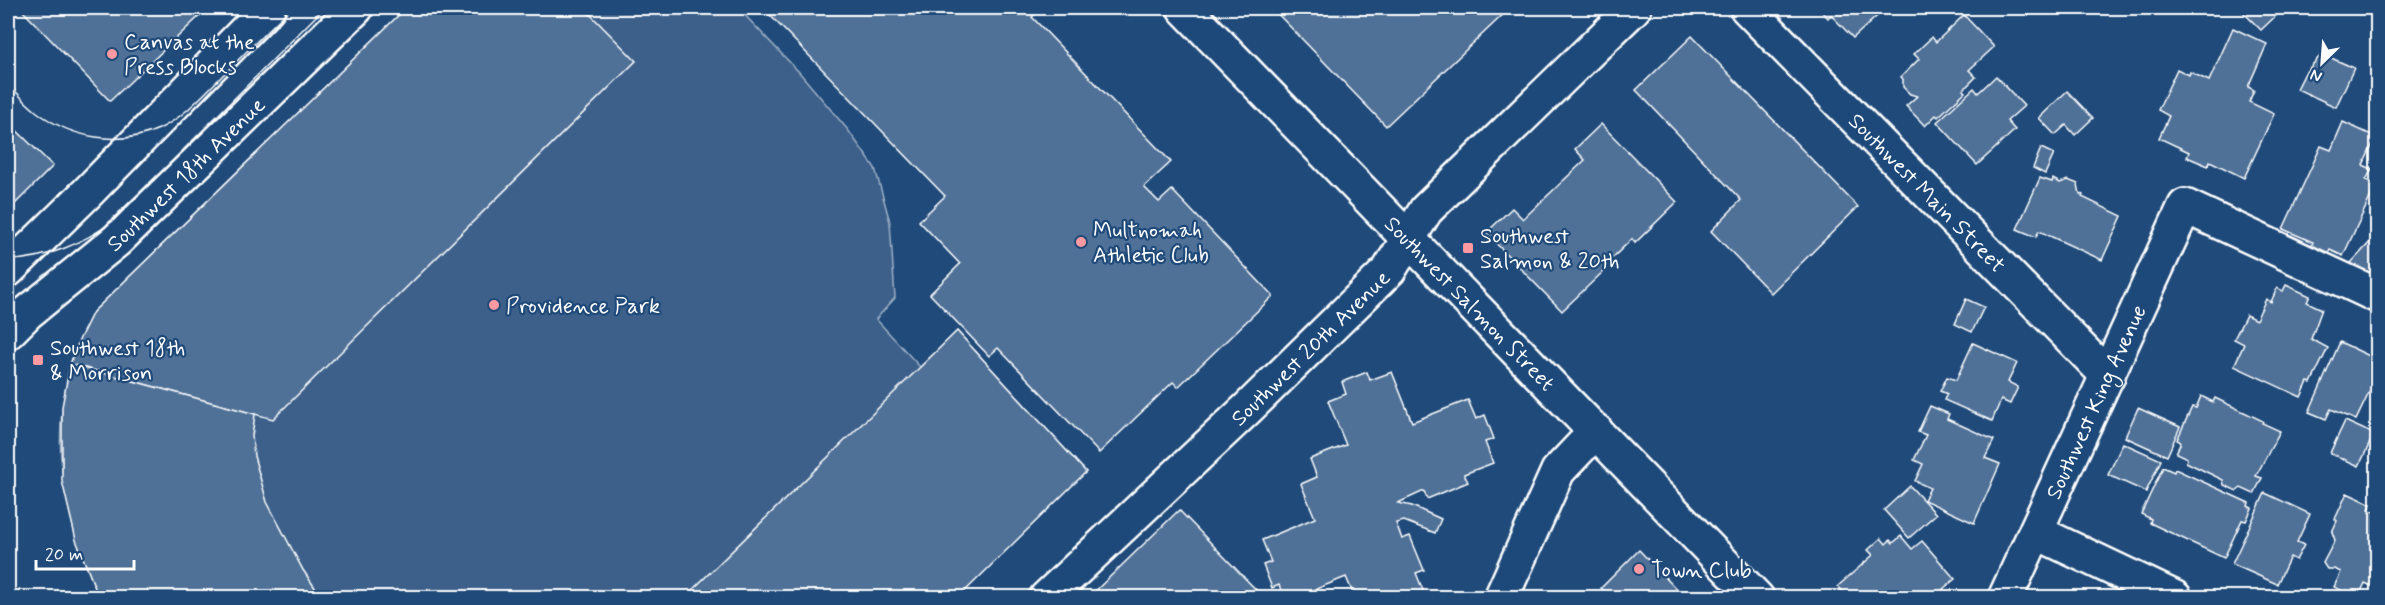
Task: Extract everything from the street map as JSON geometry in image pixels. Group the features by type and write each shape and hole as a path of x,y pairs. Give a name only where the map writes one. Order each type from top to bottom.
{"street":[{"path":"8,270 94,186 268,8"},
{"name":"Southwest 18th Avenue","path":"8,332 27,313 116,241 356,8"},
{"name":"Southwest Salmon Street","path":"1184,8 1757,597"},
{"name":"Southwest 20th Avenue","path":"1046,597 1247,409 1389,270 1431,205 1634,8"},
{"name":"Southwest Main Street","path":"1747,8 2108,376"},
{"name":"Southwest King Avenue","path":"2005,597 2037,532 2185,206 2378,296"},
{"path":"1501,597 1558,471 1596,431"},
{"path":"2037,532 2175,597"}],"shaded area":[{"name":"Providence Park","path":"406,8 738,8 799,72 848,130 875,168 890,222 895,298 876,319 920,367 957,331 1086,472 958,597 99,597 73,525 65,490 61,455 61,420 66,385 77,349 93,312"}],"building":[{"name":"Canvas at the Press Blocks","path":"20,8 208,8 110,101"},
{"path":"406,8 584,8 636,61 273,419 70,364 93,312"},
{"name":"Multnomah Athletic Club","path":"763,8 1042,8 1032,17 1171,162 1144,187 1159,202 1172,190 1273,296 1178,387 1173,382 1099,453 998,348 989,356 930,294 960,264 919,221 945,196"},
{"path":"1272,8 1510,8 1386,126"},
{"path":"1818,8 1886,8 1853,38 1831,15 1828,18"},
{"path":"2239,8 2284,8 2261,30"},
{"path":"1964,15 1994,47 1969,70 1976,77 1963,90 1965,92 1925,126 1906,106 1917,96 1910,94 1903,87 1901,77 1919,59 1914,54 1932,37 1936,42"},
{"path":"2233,28 2267,44 2248,87 2254,90 2249,102 2274,114 2244,178 2210,161 2208,166 2187,157 2189,152 2159,138 2169,116 2158,110 2177,69 2209,81"},
{"path":"1692,36 1858,207 1771,293 1711,231 1741,200 1636,90"},
{"path":"2322,54 2354,68 2336,107 2297,89 2305,73"},
{"path":"1996,76 2024,106 2007,121 2015,130 1977,165 1937,122 1974,88 1978,93"},
{"path":"2067,91 2093,118 2075,135 2066,125 2055,135 2039,118"},
{"path":"8,122 53,166 8,211"},
{"path":"2343,122 2376,137 2363,165 2372,169 2366,180 2376,185 2343,256 2330,250 2328,254 2311,246 2313,242 2283,229 2321,146 2331,150"},
{"path":"1601,124 1677,202 1635,243 1632,239 1604,266 1606,269 1562,311 1486,233 1512,208 1523,219 1585,160 1575,149"},
{"path":"2041,148 2054,154 2045,174 2033,168"},
{"path":"2040,178 2052,182 2053,179 2060,183 2068,180 2078,184 2082,197 2122,216 2102,260 2039,231 2036,237 2017,229"},
{"path":"2373,239 2378,241 2378,265 2373,275 2350,264"},
{"path":"2286,285 2310,296 2307,302 2322,309 2311,339 2328,348 2311,383 2308,382 2301,397 2234,366 2244,344 2234,339 2246,315 2256,320 2266,299 2271,302 2277,288 2283,291"},
{"path":"1966,299 1984,307 1972,332 1955,324"},
{"path":"957,331 1086,472 958,598 684,598"},
{"path":"2340,342 2378,360 2378,374 2356,420 2331,409 2326,419 2309,412"},
{"path":"1973,343 2017,363 2008,382 2018,387 2010,404 2001,400 1992,421 1944,400 1947,394 1940,391 1947,377 1956,380"},
{"path":"70,364 255,414 252,436 254,456 267,502 303,570 322,598 99,598 76,540 62,481 62,407"},
{"path":"1367,372 1370,380 1392,372 1412,422 1468,400 1476,419 1485,415 1494,439 1485,442 1493,463 1464,474 1468,482 1427,499 1424,491 1398,503 1412,506 1441,519 1435,533 1404,521 1396,523 1402,539 1410,536 1424,570 1416,573 1426,598 1355,598 1346,577 1294,598 1284,598 1279,585 1272,588 1263,565 1271,562 1262,540 1315,518 1301,484 1317,477 1310,459 1346,445 1328,401 1346,394 1342,382"},
{"path":"2201,396 2213,402 2215,398 2280,431 2256,476 2262,478 2254,494 2241,488 2237,491 2224,485 2223,480 2186,462 2187,458 2176,453 2181,442 2177,440 2192,407 2196,408"},
{"path":"1930,406 1949,414 1947,419 1994,440 1985,458 2000,464 1974,523 1924,500 1930,488 1915,481 1923,464 1914,460 1926,435 1918,432"},
{"path":"2138,408 2180,427 2167,456 2125,437"},
{"path":"2345,421 2374,434 2359,466 2330,453"},
{"path":"2123,443 2161,460 2146,492 2108,475"},
{"path":"2163,467 2174,472 2175,469 2249,503 2248,506 2252,508 2246,521 2242,520 2224,558 2150,523 2151,519 2141,514"},
{"path":"1910,486 1936,514 1909,538 1884,510"},
{"path":"2265,493 2310,514 2297,542 2304,545 2296,560 2290,557 2277,584 2232,564"},
{"path":"2347,493 2371,504 2369,510 2378,513 2378,589 2365,583 2358,598 2334,587 2341,572 2327,569 2323,563 2335,540 2332,532 2337,521 2335,519"},
{"path":"1179,510 1264,598 1088,598"},
{"path":"1901,536 1912,549 1922,541 1955,579 1943,589 1950,598 1848,598 1838,586 1873,555 1868,550 1881,538 1886,544 1890,540 1893,543"},
{"name":"Town Club","path":"1639,550 1685,598 1599,598 1605,592 1601,588"}],"tram line":[{"path":"8,83 33,109 50,121 80,134 112,138 144,135 168,124 185,112 291,8"},
{"path":"8,260 36,257 63,249 113,221 324,8"}],"place":[{"name":"Canvas at the Press Blocks","path":"112,54"},
{"name":"Multnomah Athletic Club","path":"1081,242"},
{"name":"Southwest Salmon & 20th","path":"1468,248"},
{"name":"Providence Park","path":"494,305"},
{"name":"Southwest 18th & Morrison","path":"38,360"},
{"name":"Town Club","path":"1639,569"}]}
